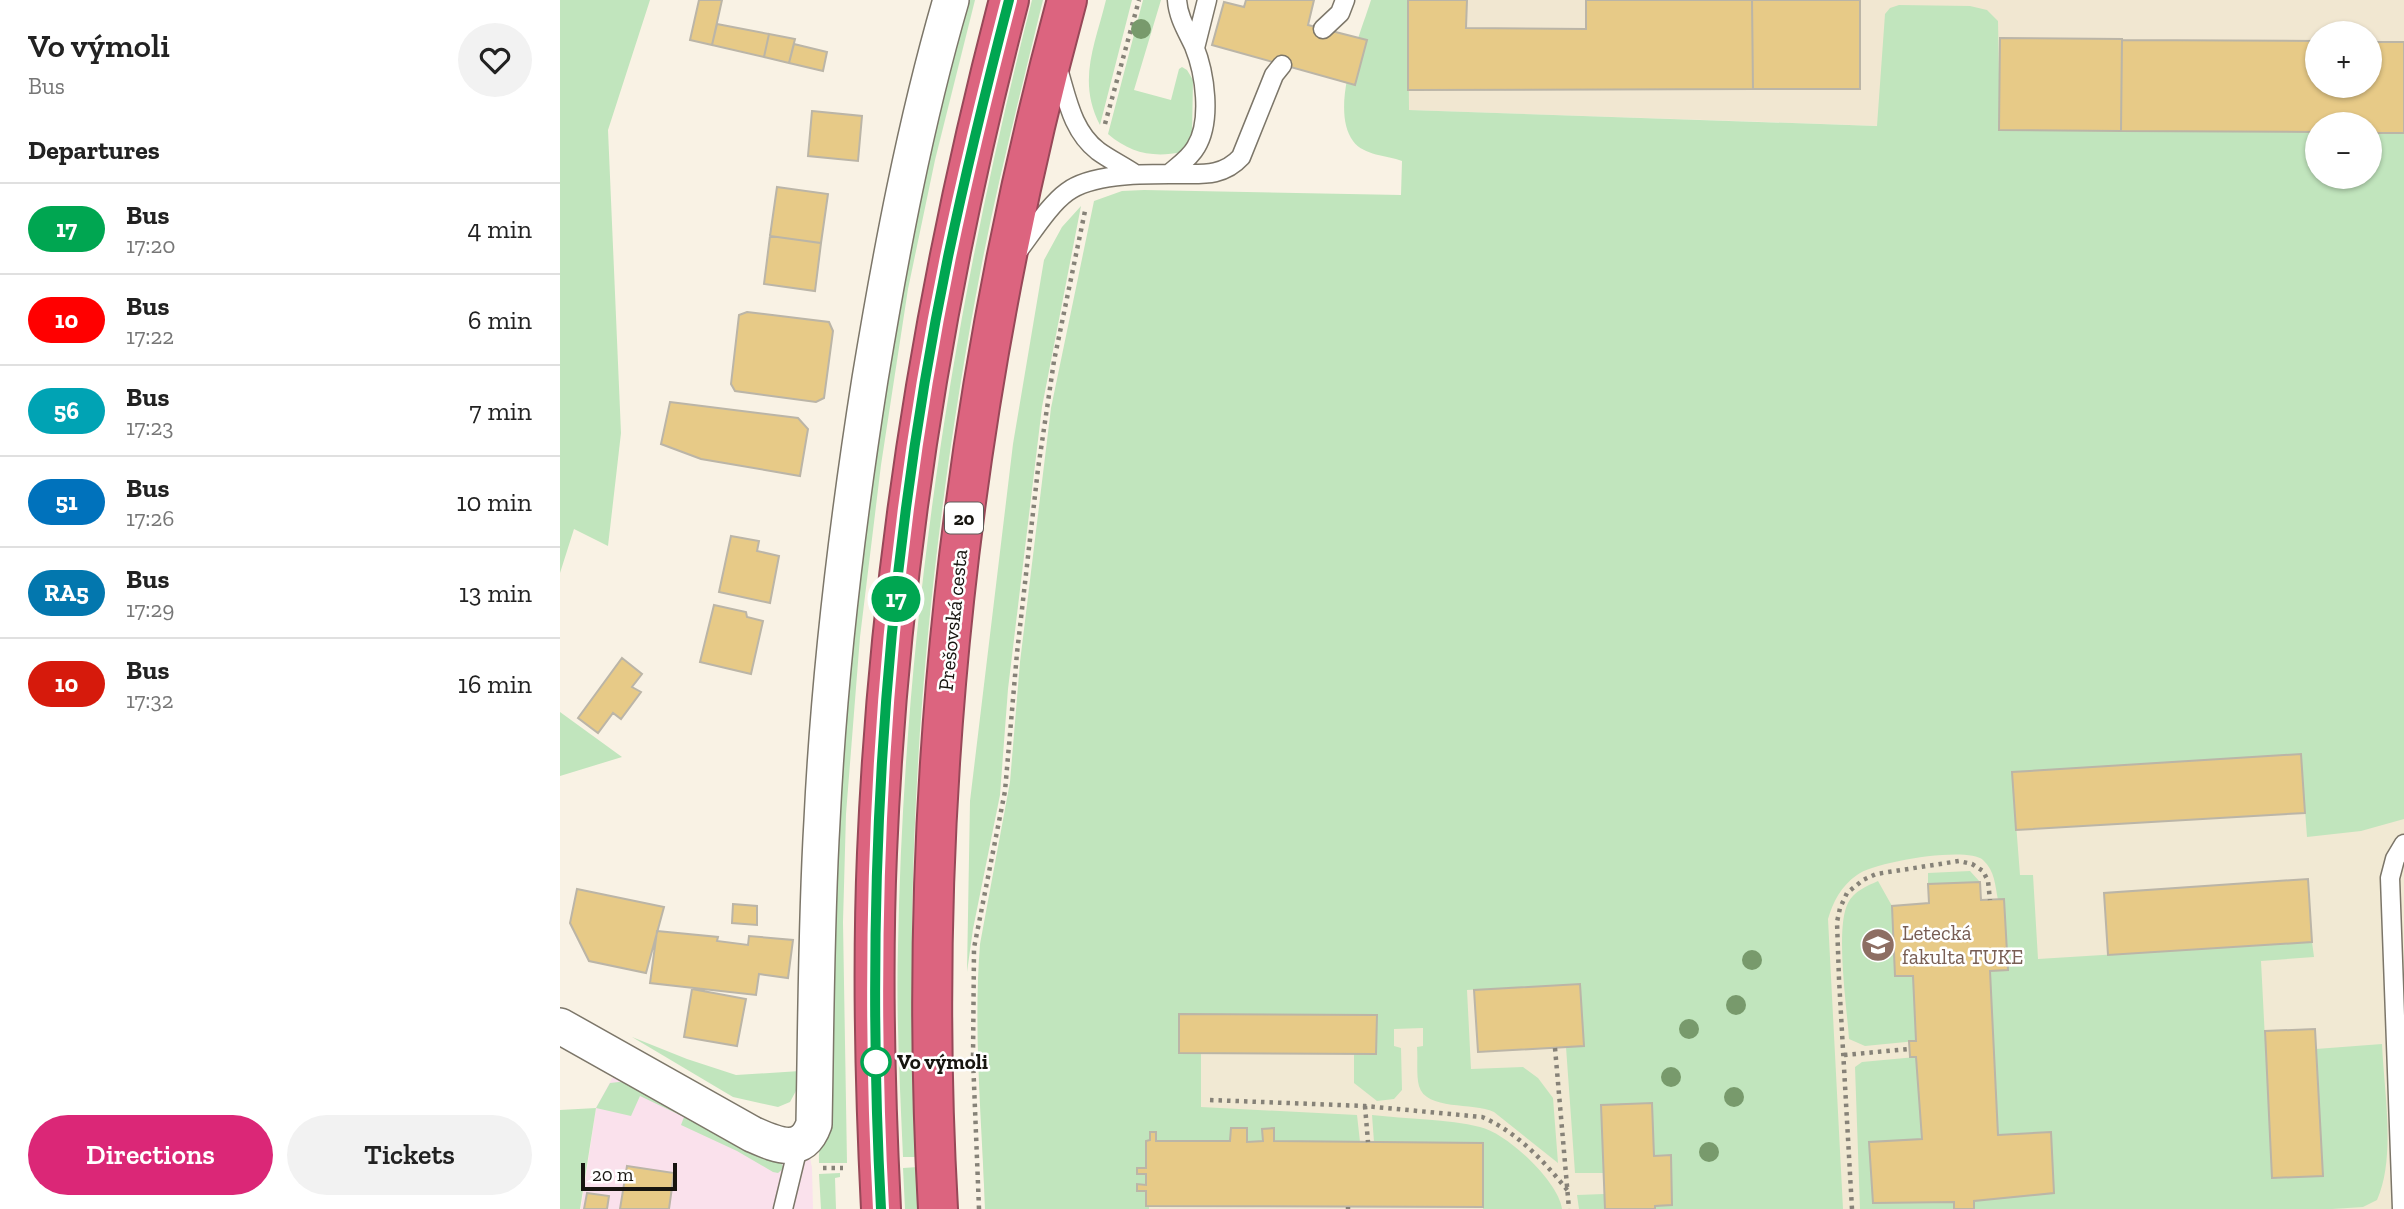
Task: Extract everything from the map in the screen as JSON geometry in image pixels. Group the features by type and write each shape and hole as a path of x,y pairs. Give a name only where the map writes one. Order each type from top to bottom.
{"highway":[{"path":"881,1209 875,1020 876,905 882,768 895,606 918,435 948,257 989,75 1009,0"},
{"name":"Prešovská cesta","path":"938,1209 934,1124 933,956 940,770 963,524 1004,268 1067,0"}],"street":[{"path":"560,1026 752,1134 780,1146 809,1149 814,1124 822,821 838,626 855,470 888,268 914,148 951,0"}],"lane":[{"path":"1169,174 1195,149 1203,127 1204,77 1180,15 1177,0"},
{"path":"1195,48 1207,0"},
{"path":"1323,29 1340,13 1345,0"},
{"path":"1053,52 1080,133 1098,151 1135,173"},
{"path":"1004,268 1059,198 1078,186 1135,173 1220,173 1232,166 1241,157 1274,75 1282,65"},
{"path":"2402,1209 2399,1031 2390,878 2395,859 2404,844"},
{"path":"783,1209 809,1149"}],"path":[{"path":"1098,151 1139,0"},
{"path":"979,1209 974,1059 974,948 1005,791 1018,639 1054,361 1092,182"},
{"path":"1852,1209 1837,922 1840,908 1847,893 1863,880 1876,874 1959,861 1972,864 1983,871 1988,881 1990,900"},
{"path":"1555,1048 1569,1209"},
{"path":"1844,1055 1909,1049"},
{"path":"1210,1100 1365,1106 1482,1117 1496,1123 1543,1160 1568,1191"},
{"path":"1365,1106 1368,1142"},
{"path":"809,1149 844,1168"}],"shaded area":[{"path":"1408,0 2404,0 2404,133 2382,133 2382,112 2305,112 2305,132 1999,130 1408,110"},
{"name":"Letecká fakulta TUKE","path":"2404,707 2404,1209 985,1209 979,1062 1528,890 2230,719"},
{"path":"622,1060 752,1134 806,1137 812,1168 813,1209 581,1209 596,1108"}],"green space":[{"path":"560,0 650,0 608,130 621,433 608,546 574,529 560,573"},
{"path":"963,0 975,0 935,160 908,289 881,465 860,637 846,814 843,922 847,1163 819,1163 820,1147 832,1106 831,930 834,837 855,616 888,344"},
{"path":"1032,0 1043,0 982,263 957,408 937,553 922,699 914,846 912,962 916,1157 903,1157 898,1026 902,826 922,588 956,351 978,234"},
{"path":"1106,0 1132,0 1100,125 1093,109 1089,78 1093,48"},
{"path":"1143,0 1161,0 1134,90 1171,100 1179,69 1182,67 1187,70 1193,80 1192,135 1182,152 1152,154 1133,150 1108,134"},
{"path":"1371,0 1408,0 1409,110 1877,126 1885,14 1890,8 1899,5 1970,6 1987,10 1998,21 2000,130 2305,132 2305,189 2382,189 2382,133 2404,133 2404,819 2361,831 2307,837 2301,754 2012,772 2020,875 2033,875 2038,959 2312,942 2314,957 2261,961 2272,1177 2323,1176 2316,1049 2382,1044 2387,1144 2383,1183 2377,1200 2363,1207 2332,1209 1974,1209 1974,1201 2054,1192 2050,1132 1998,1135 1990,971 2007,970 2004,900 1998,900 1992,874 1983,860 1974,856 1941,855 1882,865 1857,875 1838,895 1828,919 1843,1209 1655,1209 1655,1206 1672,1204 1671,1155 1654,1156 1652,1103 1601,1105 1603,1173 1575,1173 1566,1047 1584,1046 1580,984 1467,990 1471,1069 1523,1067 1538,1078 1553,1098 1558,1163 1494,1112 1440,1103 1423,1094 1418,1082 1417,1047 1423,1046 1423,1028 1394,1029 1394,1046 1401,1048 1402,1090 1394,1099 1377,1101 1354,1083 1354,1054 1376,1053 1376,1015 1180,1014 1179,1052 1201,1053 1201,1107 1357,1115 1360,1142 1274,1141 1273,1128 1263,1129 1263,1141 1247,1142 1246,1128 1231,1128 1230,1141 1156,1141 1156,1132 1151,1132 1150,1140 1146,1141 1146,1168 1137,1169 1138,1174 1146,1174 1146,1185 1138,1184 1146,1191 1146,1205 1149,1209 985,1209 978,1044 980,944 1010,782 1020,662 1051,408 1094,201 1122,191 1144,190 1401,195 1402,161 1363,150 1353,141 1346,127 1345,91 1354,51"},
{"path":"1081,206 1042,407 1008,689 1000,795 967,972 970,801 1013,444 1044,260 1062,227"},
{"path":"560,712 622,757 560,776"},
{"path":"1970,871 1980,882 1928,884 1928,873"},
{"path":"1878,881 1892,906 1895,976 1913,976 1916,1041 1865,1046 1849,1039 1842,930 1848,903 1861,889"},
{"path":"632,1037 736,1075 800,1071 797,1089 790,1102 778,1107 733,1097"},
{"path":"1916,1057 1922,1139 1870,1142 1873,1203 1954,1202 1954,1209 1860,1209 1855,1067 1862,1062"},
{"path":"610,1083 632,1083 780,1161 784,1168 778,1173 773,1172 737,1151 681,1125 684,1117 640,1096 631,1116 596,1108"},
{"path":"596,1108 580,1209 560,1209 560,1110"},
{"path":"1372,1115 1454,1122 1491,1131 1517,1148 1542,1173 1559,1198 1562,1209 1483,1209 1483,1143 1374,1142"},
{"path":"918,1167 920,1209 905,1209 903,1168"},
{"path":"840,1173 840,1177 835,1178 836,1209 821,1209 819,1174"},
{"path":"1604,1194 1605,1209 1579,1209 1577,1195"}],"building":[{"path":"699,0 722,0 712,45 690,40"},
{"path":"1246,0 1314,0 1308,25 1367,40 1355,85 1212,45 1224,2 1244,7"},
{"path":"1408,0 1467,0 1466,28 1586,29 1586,0 1752,0 1753,89 1408,90"},
{"path":"1752,0 1860,0 1860,89 1753,89"},
{"path":"717,24 769,34 764,57 712,45"},
{"path":"769,34 795,39 789,63 764,57"},
{"path":"2000,38 2122,39 2121,131 1999,130"},
{"path":"2122,40 2305,41 2305,98 2382,98 2382,42 2404,42 2404,133 2382,133 2382,112 2305,112 2305,132 2121,131"},
{"path":"794,44 827,52 823,71 789,63"},
{"path":"812,111 862,116 858,161 808,156"},
{"path":"777,187 828,194 821,243 770,236"},
{"path":"770,236 821,243 815,291 764,284"},
{"path":"747,312 829,322 833,331 824,398 816,402 735,391 731,384 739,315"},
{"path":"670,402 798,418 808,429 800,476 701,459 661,444"},
{"path":"731,536 759,541 757,551 779,556 770,603 719,592"},
{"path":"714,605 746,612 747,617 763,621 751,674 700,662"},
{"path":"622,658 642,674 632,687 641,692 621,719 613,713 598,733 578,718"},
{"path":"2301,754 2305,813 2016,830 2012,772"},
{"path":"2308,879 2312,942 2108,955 2104,893"},
{"path":"1980,882 1981,900 2004,899 2008,970 1990,971 1998,1135 2051,1132 2054,1193 1974,1201 1974,1209 1954,1209 1954,1202 1873,1203 1869,1142 1922,1139 1916,1057 1910,1057 1909,1041 1916,1041 1913,976 1895,976 1892,906 1929,903 1928,884"},
{"path":"577,889 664,907 646,973 589,961 570,923"},
{"path":"733,904 757,906 757,925 732,923"},
{"path":"657,931 718,937 717,941 748,945 749,936 793,940 788,978 759,974 756,995 650,983"},
{"path":"1580,984 1584,1046 1478,1052 1474,990"},
{"path":"692,989 746,999 737,1046 684,1037"},
{"path":"1179,1014 1377,1015 1376,1054 1179,1053"},
{"path":"2315,1029 2323,1176 2272,1178 2265,1031"},
{"path":"1652,1103 1654,1156 1671,1155 1672,1205 1655,1206 1655,1209 1605,1209 1601,1105"},
{"path":"1231,1128 1247,1128 1247,1142 1263,1141 1262,1129 1274,1128 1274,1141 1483,1143 1483,1207 1146,1206 1146,1191 1137,1191 1137,1184 1146,1185 1146,1174 1137,1174 1137,1168 1146,1168 1146,1141 1150,1140 1150,1132 1156,1132 1156,1141 1230,1141"},
{"path":"627,1166 674,1173 669,1209 620,1209"},
{"path":"587,1193 609,1196 607,1209 584,1209"}],"bus line":[{"name":"17","path":"881,1209 875,1020 877,852 897,594 932,342 948,257 989,75 1009,0"}],"place":[{"name":"Letecká fakulta TUKE","path":"1878,945"},
{"name":"Vo výmoli","path":"876,1062"}]}
